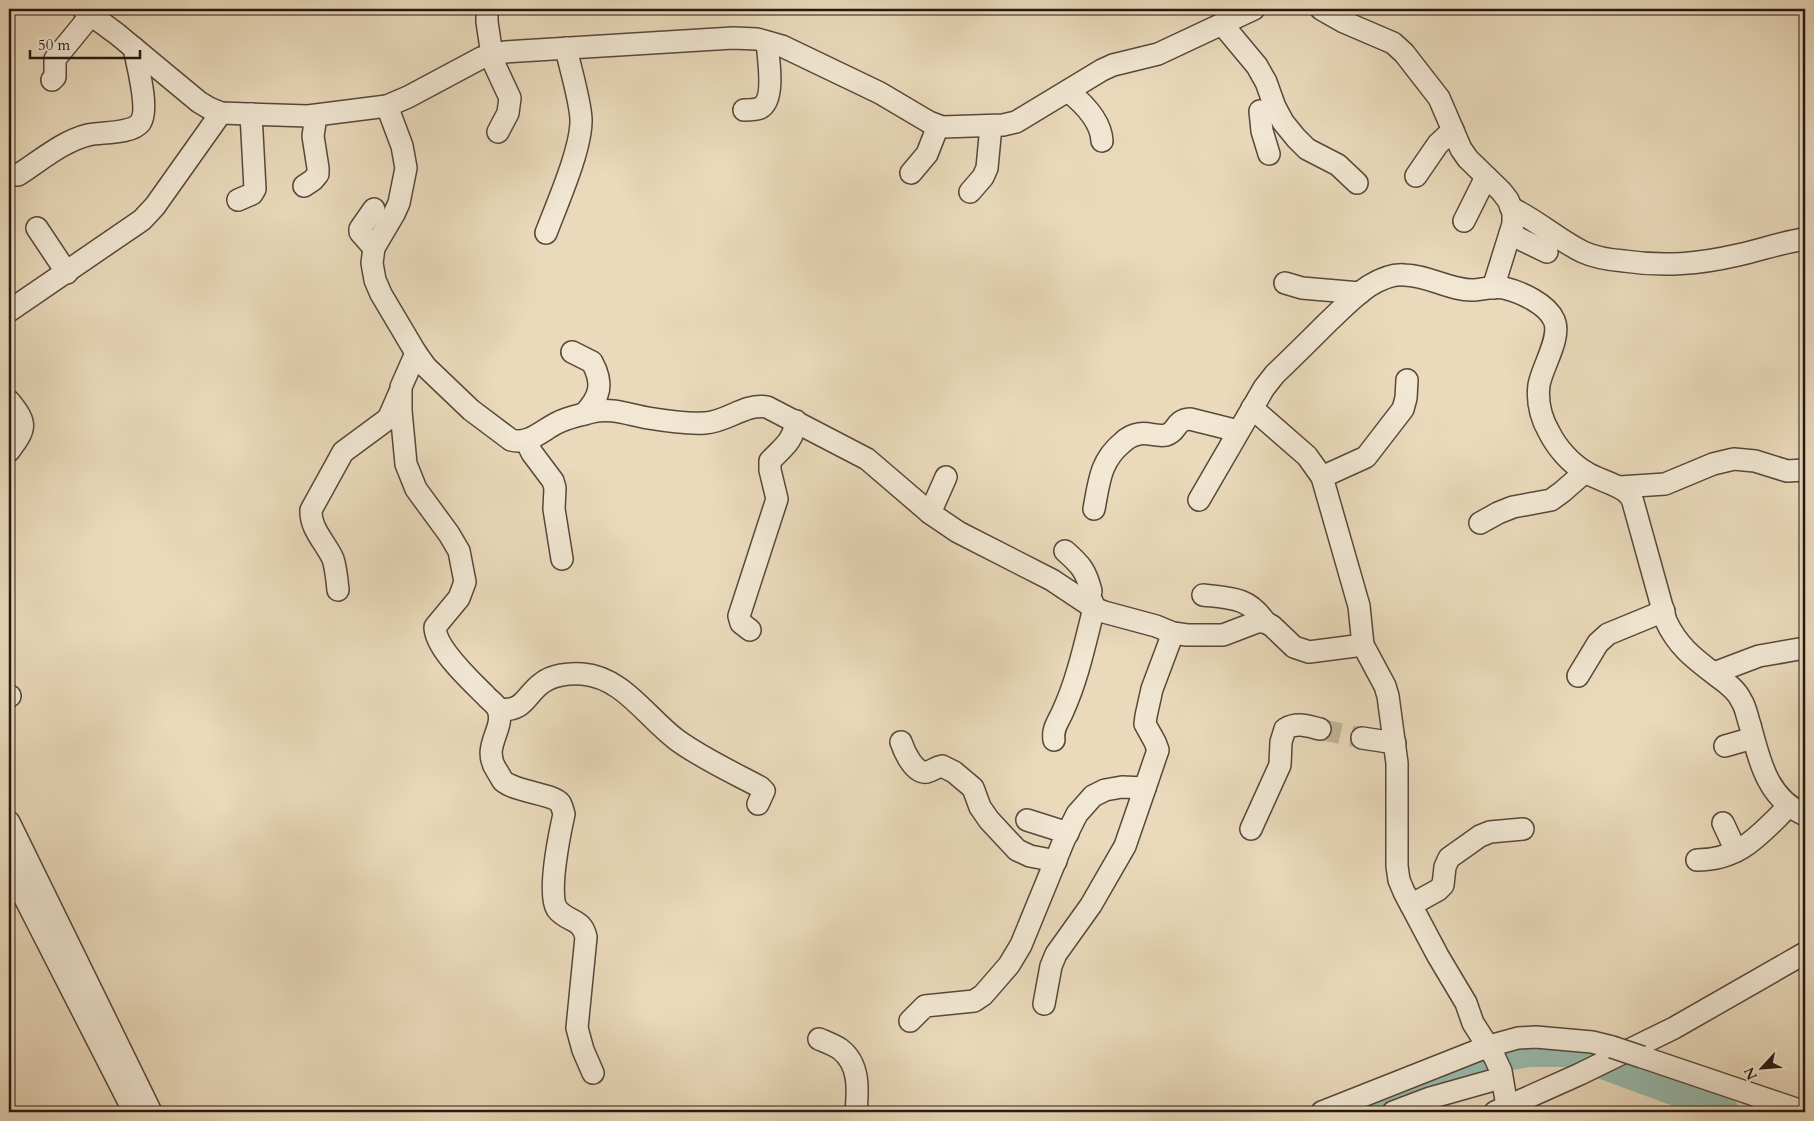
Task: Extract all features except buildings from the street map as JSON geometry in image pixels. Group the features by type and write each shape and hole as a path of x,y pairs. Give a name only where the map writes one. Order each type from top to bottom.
{"street":[{"path":"487,9 491,55 510,98 508,113 498,132"},
{"path":"52,80 55,77 55,59 87,12 199,102 221,113 316,116 388,106 481,58 505,52 734,38 757,39 782,46 880,93 938,126 953,128 1003,126 1016,122 1102,70 1113,65 1158,54 1254,9"},
{"path":"1321,9 1344,22 1393,43 1404,52 1439,98 1468,159 1501,191 1512,208 1513,224 1493,288"},
{"path":"1222,24 1247,52 1264,78 1275,107 1283,122 1296,138 1307,148 1338,165 1357,182"},
{"path":"744,110 759,108 768,100 770,86 767,42"},
{"path":"18,175 55,150 77,139 88,135 128,130 140,123 144,104 134,48"},
{"path":"546,232 574,154 581,119 566,48"},
{"path":"1264,78 1260,107 1262,131 1269,154"},
{"path":"1068,91 1082,102 1100,129 1102,141"},
{"path":"388,106 402,146 406,168 399,203 374,248 372,263 378,287 426,367 471,410 511,440 517,442 526,440 557,422 604,410 650,419 708,423 759,405 767,406 866,459 930,513 958,532 1092,600 1104,612 1187,635 1223,635 1257,622 1265,622"},
{"path":"9,311 142,220 221,113"},
{"path":"238,200 252,194 255,189 251,114"},
{"path":"304,186 318,174 313,136 316,116"},
{"path":"911,173 927,154 938,126"},
{"path":"970,192 983,178 987,168 991,126"},
{"path":"1416,176 1438,144 1453,130"},
{"path":"1464,221 1486,177"},
{"path":"1512,208 1532,218 1584,252 1606,259 1635,263 1675,265 1739,255 1765,247 1805,239"},
{"path":"374,209 360,229 360,232 374,248"},
{"path":"37,228 67,272"},
{"path":"1510,234 1547,252"},
{"path":"1199,500 1238,431 1264,388 1275,374 1360,293 1387,278 1402,274 1417,276 1462,289 1504,288 1538,302 1548,311 1555,321 1556,332 1539,384 1539,408 1549,433 1564,456 1585,472 1606,483 1620,487 1666,484 1713,464 1734,459 1755,461 1787,471 1805,470"},
{"path":"1284,283 1302,288 1360,293"},
{"path":"572,352 592,362 598,377 599,392 597,399 584,414"},
{"path":"338,590 333,561 314,527 311,510 343,452 389,417 416,353"},
{"path":"1322,477 1366,457 1403,409 1407,380"},
{"path":"401,387 401,411 406,464 416,489 459,551 463,566 465,582 459,598 435,627 439,642 454,662 500,712 491,744 490,756 494,767 503,780 520,790 555,799 560,803 564,814 555,865 553,902 560,912 578,922 585,932 577,1028 583,1050 593,1073"},
{"path":"9,401 20,415 24,424 22,432 9,451"},
{"path":"1252,408 1307,456 1322,477 1360,606 1363,645 1386,686 1397,764 1397,866 1399,880 1438,956 1466,1003 1473,1023 1496,1063 1505,1110 1580,1074 1611,1054 1674,1028 1805,953"},
{"path":"1094,509 1105,461 1112,450 1126,439 1142,433 1164,436 1170,433 1178,422 1184,419 1238,431"},
{"path":"750,630 741,623 739,616 777,499 770,470 770,461 788,444 795,431 796,421"},
{"path":"526,440 532,453 553,481 555,488 554,509 562,559"},
{"path":"1480,523 1513,507 1551,500 1585,472"},
{"path":"930,513 946,477"},
{"path":"1620,487 1628,493 1634,502 1664,611 1673,636 1684,650 1734,689 1741,700 1762,769 1768,782 1797,810 1745,847 1713,860 1697,860"},
{"path":"1054,740 1054,729 1063,712 1076,676 1092,600 1087,575 1082,567 1065,552"},
{"path":"1203,596 1244,602 1253,606 1265,622 1272,626 1294,647 1302,650 1309,652 1363,645"},
{"path":"1578,676 1598,643 1608,634 1664,611"},
{"path":"1044,1004 1050,966 1056,954 1091,905 1125,846 1158,750 1145,724 1146,716 1152,689 1173,632"},
{"path":"1714,673 1759,656 1805,648"},
{"path":"498,709 507,710 515,708 523,703 541,683 557,676 580,673 597,675 610,681 622,690 651,718 690,749 760,787 764,791 758,804"},
{"path":"1251,829 1280,765 1281,742 1285,729 1298,724 1320,728"},
{"path":"1362,738 1395,743"},
{"path":"1725,746 1754,738"},
{"path":"901,742 909,760 922,772 942,766 968,783 973,788 980,808 1017,850 1030,856 1056,861"},
{"path":"910,1021 925,1006 974,1001 984,995 995,983 1021,945 1077,814 1093,796 1105,790 1122,787 1144,788"},
{"path":"1027,820 1068,833"},
{"path":"9,822 113,1053 130,1108"},
{"path":"1723,823 1736,851"},
{"path":"1411,905 1438,890 1443,885 1445,867 1450,858 1480,836 1490,832 1523,829"},
{"path":"9,867 113,1053 151,1112"},
{"path":"1393,1112 1430,1098 1496,1063 1518,1038 1536,1037 1592,1042 1611,1054 1642,1057 1805,1112"},
{"path":"818,1040 839,1048 849,1057 855,1067 857,1082 856,1112"},
{"path":"1322,1112 1496,1063"}],"waterway":[{"path":"1353,1112 1495,1060 1529,1054 1570,1054 1727,1112"}],"tunnel":[{"path":"1320,729 1362,738"}]}
